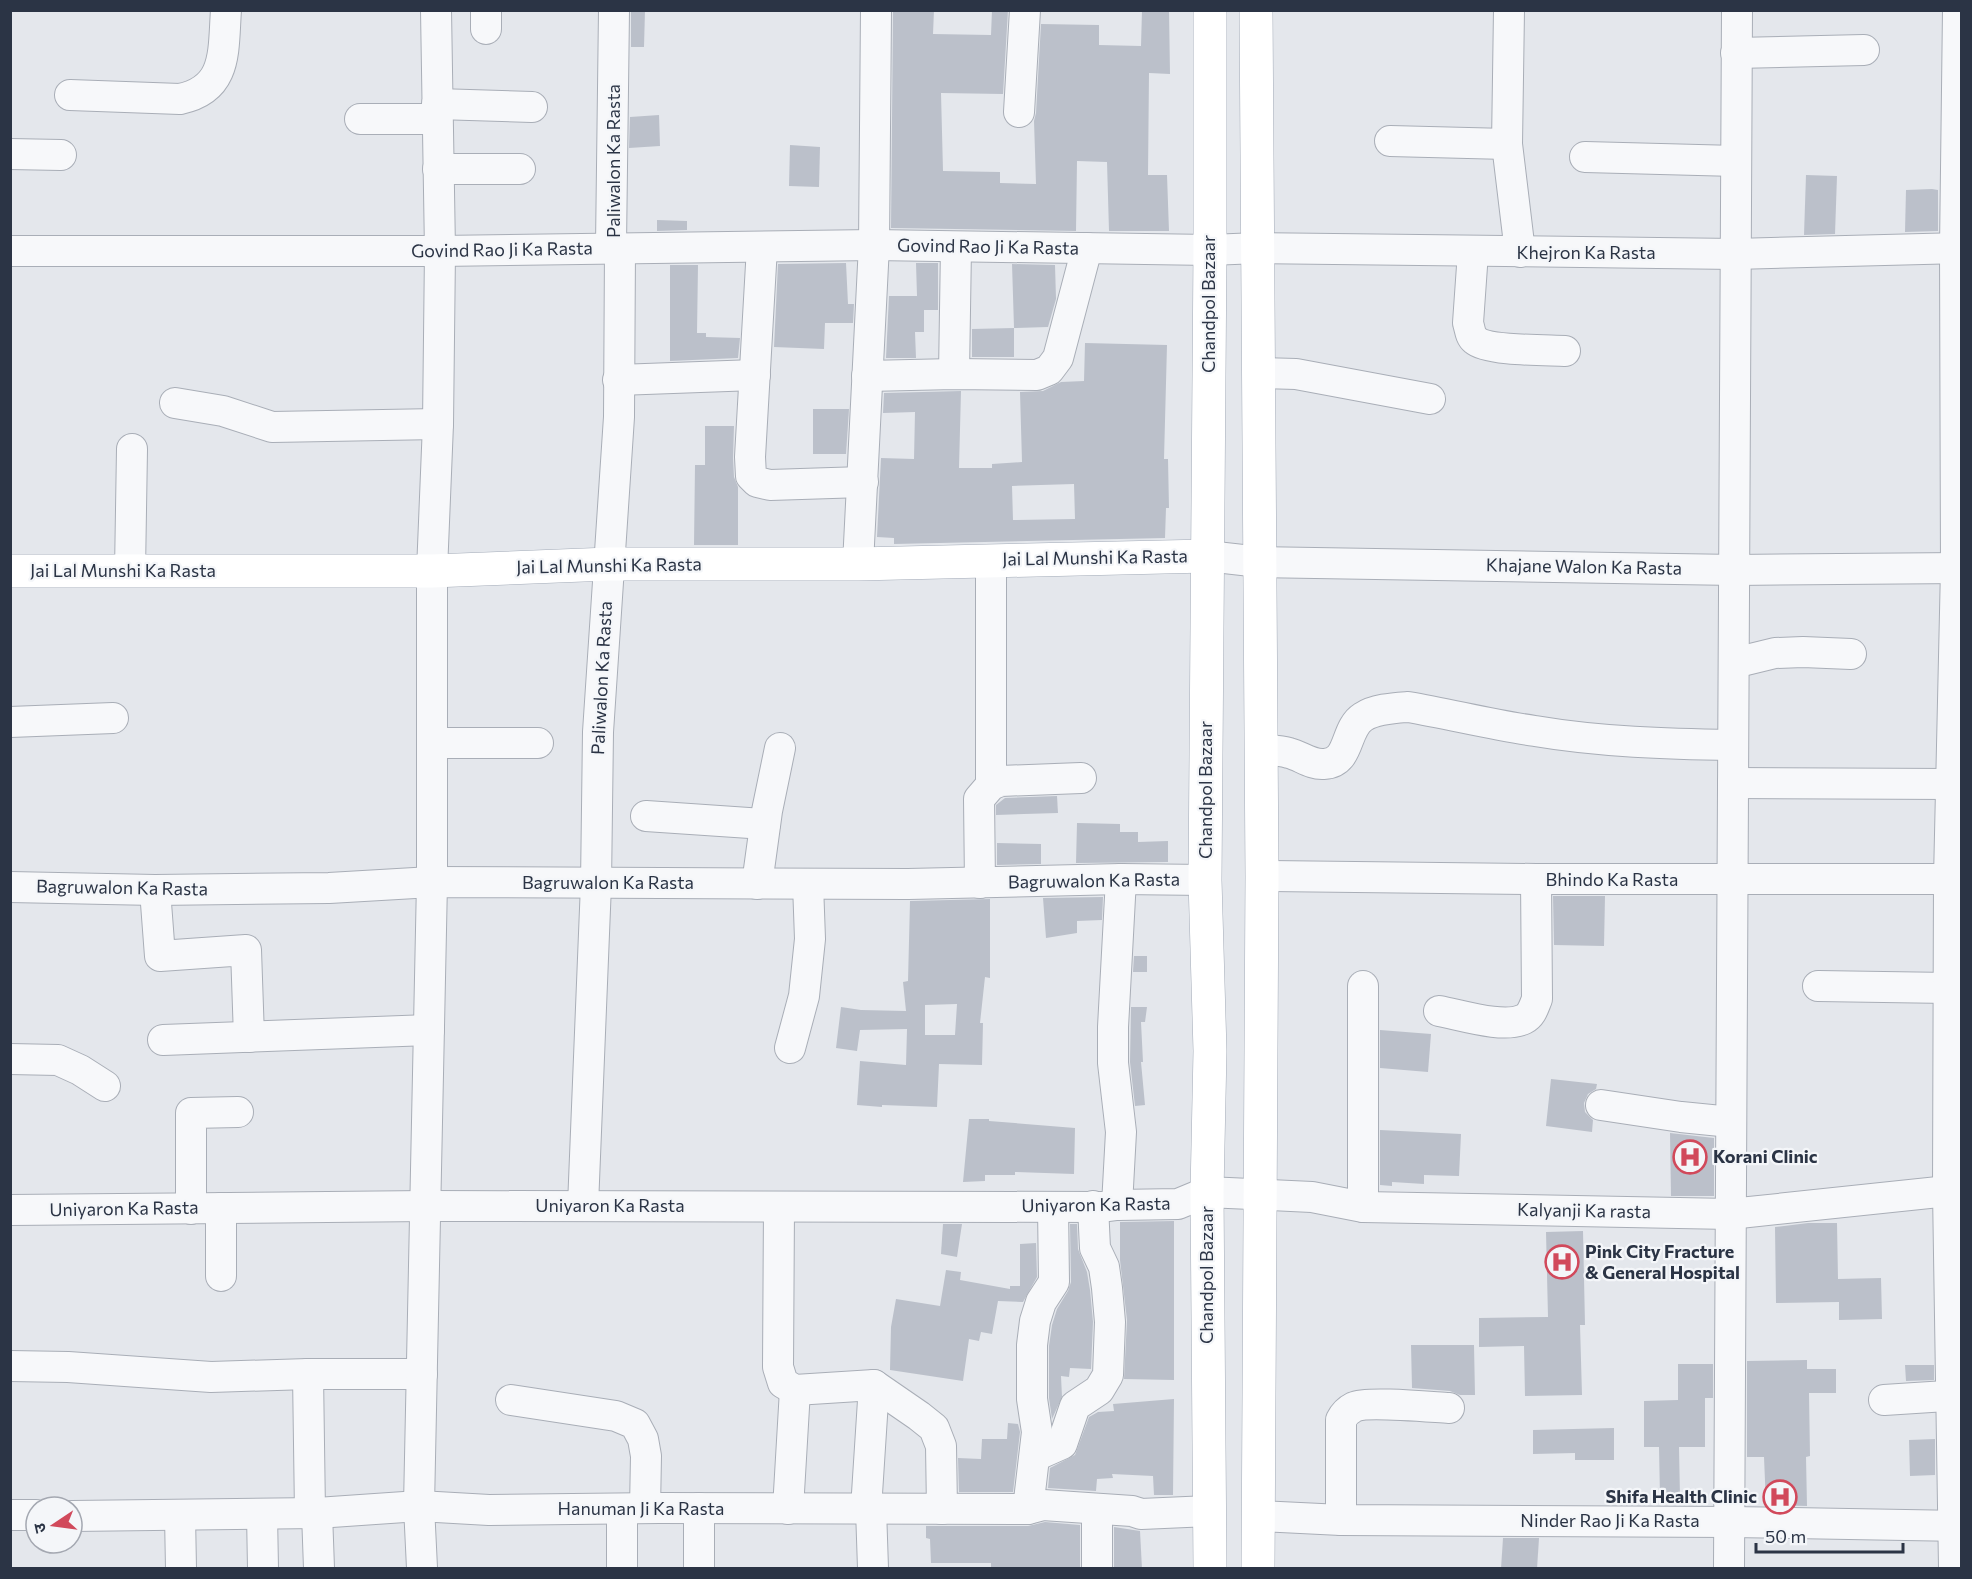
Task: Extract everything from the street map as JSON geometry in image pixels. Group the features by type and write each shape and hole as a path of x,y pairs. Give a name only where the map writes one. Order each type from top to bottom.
{"main road":[{"name":"Chandpol Bazaar","path":"1209,10 1210,250 1205,880 1210,1051 1207,1192 1210,1569"},
{"path":"1256,10 1262,750 1258,1569"},
{"name":"Jai Lal Munshi Ka Rasta","path":"10,571 432,571 609,564 858,564 1207,556"}],"street":[{"path":"70,95 180,99 195,96 207,90 220,70 226,10"},
{"path":"422,1569 419,1506 432,882 432,571 438,424 440,251 436,10"},
{"name":"Paliwalon Ka Rasta","path":"584,1206 596,884 598,732 619,417 620,249 611,245 614,10"},
{"path":"858,564 874,245 876,10"},
{"path":"1019,111 1025,10"},
{"path":"1509,10 1507,144 1520,252"},
{"path":"1729,1569 1737,10"},
{"path":"1954,1569 1957,1526 1955,1192 1949,988 1955,879 1951,784 1959,568 1958,10"},
{"path":"1736,52 1864,50"},
{"path":"360,119 532,107"},
{"path":"1389,141 1507,144"},
{"path":"10,154 62,155"},
{"path":"1585,157 1736,161"},
{"path":"438,169 520,169"},
{"name":"Govind Rao Ji Ka Rasta","path":"10,251 440,251 874,245 1210,250"},
{"path":"762,247 750,457 751,476 757,482 770,485 863,482"},
{"path":"954,374 956,247"},
{"path":"867,376 1037,375 1049,370 1058,358 1087,248"},
{"name":"Khejron Ka Rasta","path":"1210,250 1258,248 1735,254 1958,248"},
{"path":"1473,252 1468,323 1476,341 1490,347 1565,351"},
{"path":"1259,373 1296,374 1430,399"},
{"path":"618,380 755,375"},
{"path":"175,403 223,411 272,427 438,424"},
{"path":"130,571 132,449"},
{"name":"Khajane Walon Ka Rasta","path":"1207,556 1260,562 1735,570 1959,568"},
{"path":"991,561 991,785"},
{"path":"1734,663 1775,653 1851,654"},
{"path":"1262,750 1288,752 1314,764 1326,764 1335,761 1343,753 1353,728 1362,717 1391,708 1408,707 1557,734 1688,744 1733,745"},
{"path":"10,722 113,718"},
{"path":"432,743 538,743"},
{"path":"757,884 765,824 780,748"},
{"path":"980,883 979,799 991,785 1001,781 1081,778"},
{"path":"1733,783 1951,784"},
{"path":"646,816 765,824"},
{"name":"Bhindo Ka Rasta","path":"1262,876 1732,880 1955,879"},
{"path":"1035,1456 1062,1444 1075,1407 1099,1390 1108,1375 1110,1322 1107,1288 1104,1267 1095,1248 1121,1132 1113,1063 1113,1027 1121,879"},
{"name":"Bagruwalon Ka Rasta","path":"10,886 155,890 329,888 432,882 808,884 1121,879 1205,880"},
{"path":"1439,1011 1504,1023 1525,1019 1532,1012 1537,999 1536,879"},
{"path":"790,1048 804,996 809,951 808,884"},
{"path":"155,890 160,956 246,950 249,1037"},
{"path":"1363,986 1363,1207"},
{"path":"1818,986 1949,988"},
{"path":"163,1040 429,1030"},
{"path":"10,1059 58,1060 80,1070 105,1086"},
{"path":"1601,1105 1731,1122"},
{"path":"190,1209 191,1113 237,1112"},
{"name":"Kalyanji Ka rasta","path":"1207,1192 1312,1197 1363,1207 1730,1214 1955,1192"},
{"name":"Uniyaron Ka Rasta","path":"10,1210 426,1206 1053,1207 1178,1204 1207,1192"},
{"path":"779,1207 778,1367 783,1383 795,1390 874,1385 934,1428 941,1446 942,1509"},
{"path":"1028,1509 1037,1431 1032,1399 1032,1345 1035,1321 1041,1302 1054,1282 1053,1207"},
{"path":"221,1208 221,1276"},
{"path":"10,1366 211,1377 422,1374"},
{"path":"308,1374 313,1513 319,1569"},
{"path":"873,1569 869,1509 874,1385"},
{"path":"788,1509 795,1390"},
{"path":"1884,1400 1956,1396"},
{"path":"511,1400 616,1416 635,1424 643,1439 646,1456 622,1569"},
{"path":"1341,1520 1341,1420 1346,1413 1356,1406 1371,1405 1449,1408"},
{"name":"Hanuman Ji Ka Rasta","path":"84,1516 313,1513 419,1506 489,1510 1028,1509 1043,1505 1132,1511 1141,1514 1209,1511"},
{"path":"699,1508 699,1569"},
{"path":"1097,1509 1097,1569"},
{"path":"262,1514 262,1569"},
{"path":"180,1515 181,1569"},
{"name":"Ninder Rao Ji Ka Rasta","path":"1258,1516 1341,1520 1731,1521 1957,1526"}],"building":[{"path":"631,10 645,10 644,47 631,47"},
{"path":"893,10 934,10 933,34 991,35 992,10 1008,10 1003,94 941,93 943,171 1000,172 1000,183 1036,184 1034,121 1041,24 1099,25 1099,45 1141,46 1142,10 1169,10 1170,74 1149,73 1148,175 1167,175 1169,231 1109,231 1107,162 1077,161 1076,231 891,228"},
{"path":"659,115 660,146 629,148 630,117"},
{"path":"790,145 820,147 819,187 789,186"},
{"path":"1806,175 1837,176 1835,234 1804,235"},
{"path":"1906,190 1938,190 1938,231 1905,232"},
{"path":"657,220 687,221 687,230 657,231"},
{"path":"846,263 848,304 854,304 853,323 825,323 824,349 774,347 778,264"},
{"path":"916,263 938,263 938,310 924,310 924,332 915,332 916,358 886,358 889,296 917,296"},
{"path":"1012,264 1055,265 1056,299 1048,327 1014,328"},
{"path":"670,265 698,265 697,333 706,333 706,337 740,338 738,358 670,361"},
{"path":"1014,328 1014,357 972,357 972,329"},
{"path":"1085,343 1167,345 1164,459 1168,459 1169,508 1166,508 1165,538 894,544 894,538 877,537 881,458 914,459 915,412 883,413 884,393 961,391 959,468 992,468 992,464 1022,462 1020,392 1043,391 1061,382 1084,381","holes":["1074,484 1075,519 1013,520 1012,486"]},
{"path":"813,409 849,409 846,454 813,454"},
{"path":"705,426 734,426 733,458 734,477 738,487 738,545 694,545 695,465 705,465"},
{"path":"1057,796 1058,813 996,815 996,805 1005,798"},
{"path":"1077,823 1120,824 1120,832 1138,832 1138,842 1168,841 1168,862 1076,863"},
{"path":"997,843 1041,844 1041,864 997,865"},
{"path":"1553,896 1605,896 1604,946 1554,945"},
{"path":"1103,897 1102,920 1077,921 1077,933 1046,938 1043,898"},
{"path":"990,899 990,978 985,977 980,1023 983,1023 982,1065 939,1064 937,1107 857,1105 860,1061 906,1065 907,1029 860,1030 857,1051 836,1048 841,1007 906,1011 903,982 908,981 910,901","holes":["957,1004 955,1035 925,1035 925,1005"]},
{"path":"1134,956 1147,956 1147,972 1133,972"},
{"path":"1131,1007 1147,1007 1145,1022 1141,1022 1143,1062 1141,1062 1145,1105 1135,1106 1130,1062"},
{"path":"1380,1030 1431,1034 1428,1072 1380,1068"},
{"path":"1551,1079 1597,1084 1596,1089 1588,1094 1584,1103 1585,1112 1593,1120 1592,1132 1546,1126"},
{"path":"969,1119 1075,1128 1074,1174 1015,1172 1015,1175 985,1175 985,1181 963,1182"},
{"path":"1380,1130 1461,1134 1459,1176 1424,1175 1424,1184 1392,1182 1392,1186 1380,1185"},
{"path":"1670,1133 1714,1138 1714,1196 1671,1196"},
{"path":"1174,1221 1174,1380 1124,1379 1127,1320 1120,1260 1120,1222"},
{"path":"1808,1223 1837,1223 1838,1279 1881,1278 1882,1319 1839,1320 1839,1302 1776,1303 1775,1227"},
{"path":"943,1224 962,1224 957,1257 941,1254"},
{"path":"1070,1224 1077,1224 1078,1249 1087,1272 1090,1290 1093,1322 1091,1369 1070,1368 1069,1377 1061,1376 1062,1397 1052,1419 1049,1398 1049,1346 1057,1309 1071,1282"},
{"path":"1583,1231 1585,1325 1580,1325 1582,1395 1525,1396 1524,1346 1479,1347 1479,1318 1548,1317 1546,1232"},
{"path":"1036,1243 1037,1277 1023,1302 998,1301 992,1334 981,1332 979,1341 969,1339 963,1381 890,1370 891,1327 896,1299 940,1306 946,1270 961,1272 960,1280 1010,1289 1010,1286 1020,1286 1020,1244"},
{"path":"1411,1345 1474,1345 1475,1395 1412,1388"},
{"path":"1807,1360 1807,1369 1836,1369 1836,1393 1809,1393 1810,1456 1806,1457 1807,1506 1766,1505 1764,1457 1747,1457 1747,1361"},
{"path":"1678,1364 1713,1364 1713,1398 1705,1398 1705,1447 1679,1447 1680,1497 1660,1497 1659,1447 1644,1447 1644,1401 1678,1400"},
{"path":"1905,1365 1934,1365 1934,1380 1906,1381"},
{"path":"1174,1399 1173,1495 1154,1495 1153,1476 1112,1474 1113,1478 1097,1479 1096,1491 1048,1488 1050,1468 1075,1455 1089,1417 1098,1412 1114,1411 1113,1404"},
{"path":"1008,1423 1018,1424 1020,1432 1013,1492 959,1492 958,1458 981,1459 982,1439 1007,1439"},
{"path":"1614,1428 1614,1460 1575,1460 1575,1453 1533,1454 1533,1430"},
{"path":"1935,1439 1935,1475 1910,1476 1909,1440"},
{"path":"1045,1522 1080,1525 1080,1569 991,1569 991,1563 931,1563 930,1539 926,1538 926,1526 1028,1526"},
{"path":"1114,1527 1140,1531 1142,1569 1114,1569"},
{"path":"1503,1538 1539,1538 1537,1569 1501,1569"}],"place":[{"name":"Korani Clinic","path":"1690,1157"},
{"name":"Pink City Fracture & General Hospital","path":"1562,1262"},
{"name":"Shifa Health Clinic","path":"1780,1497"}]}
